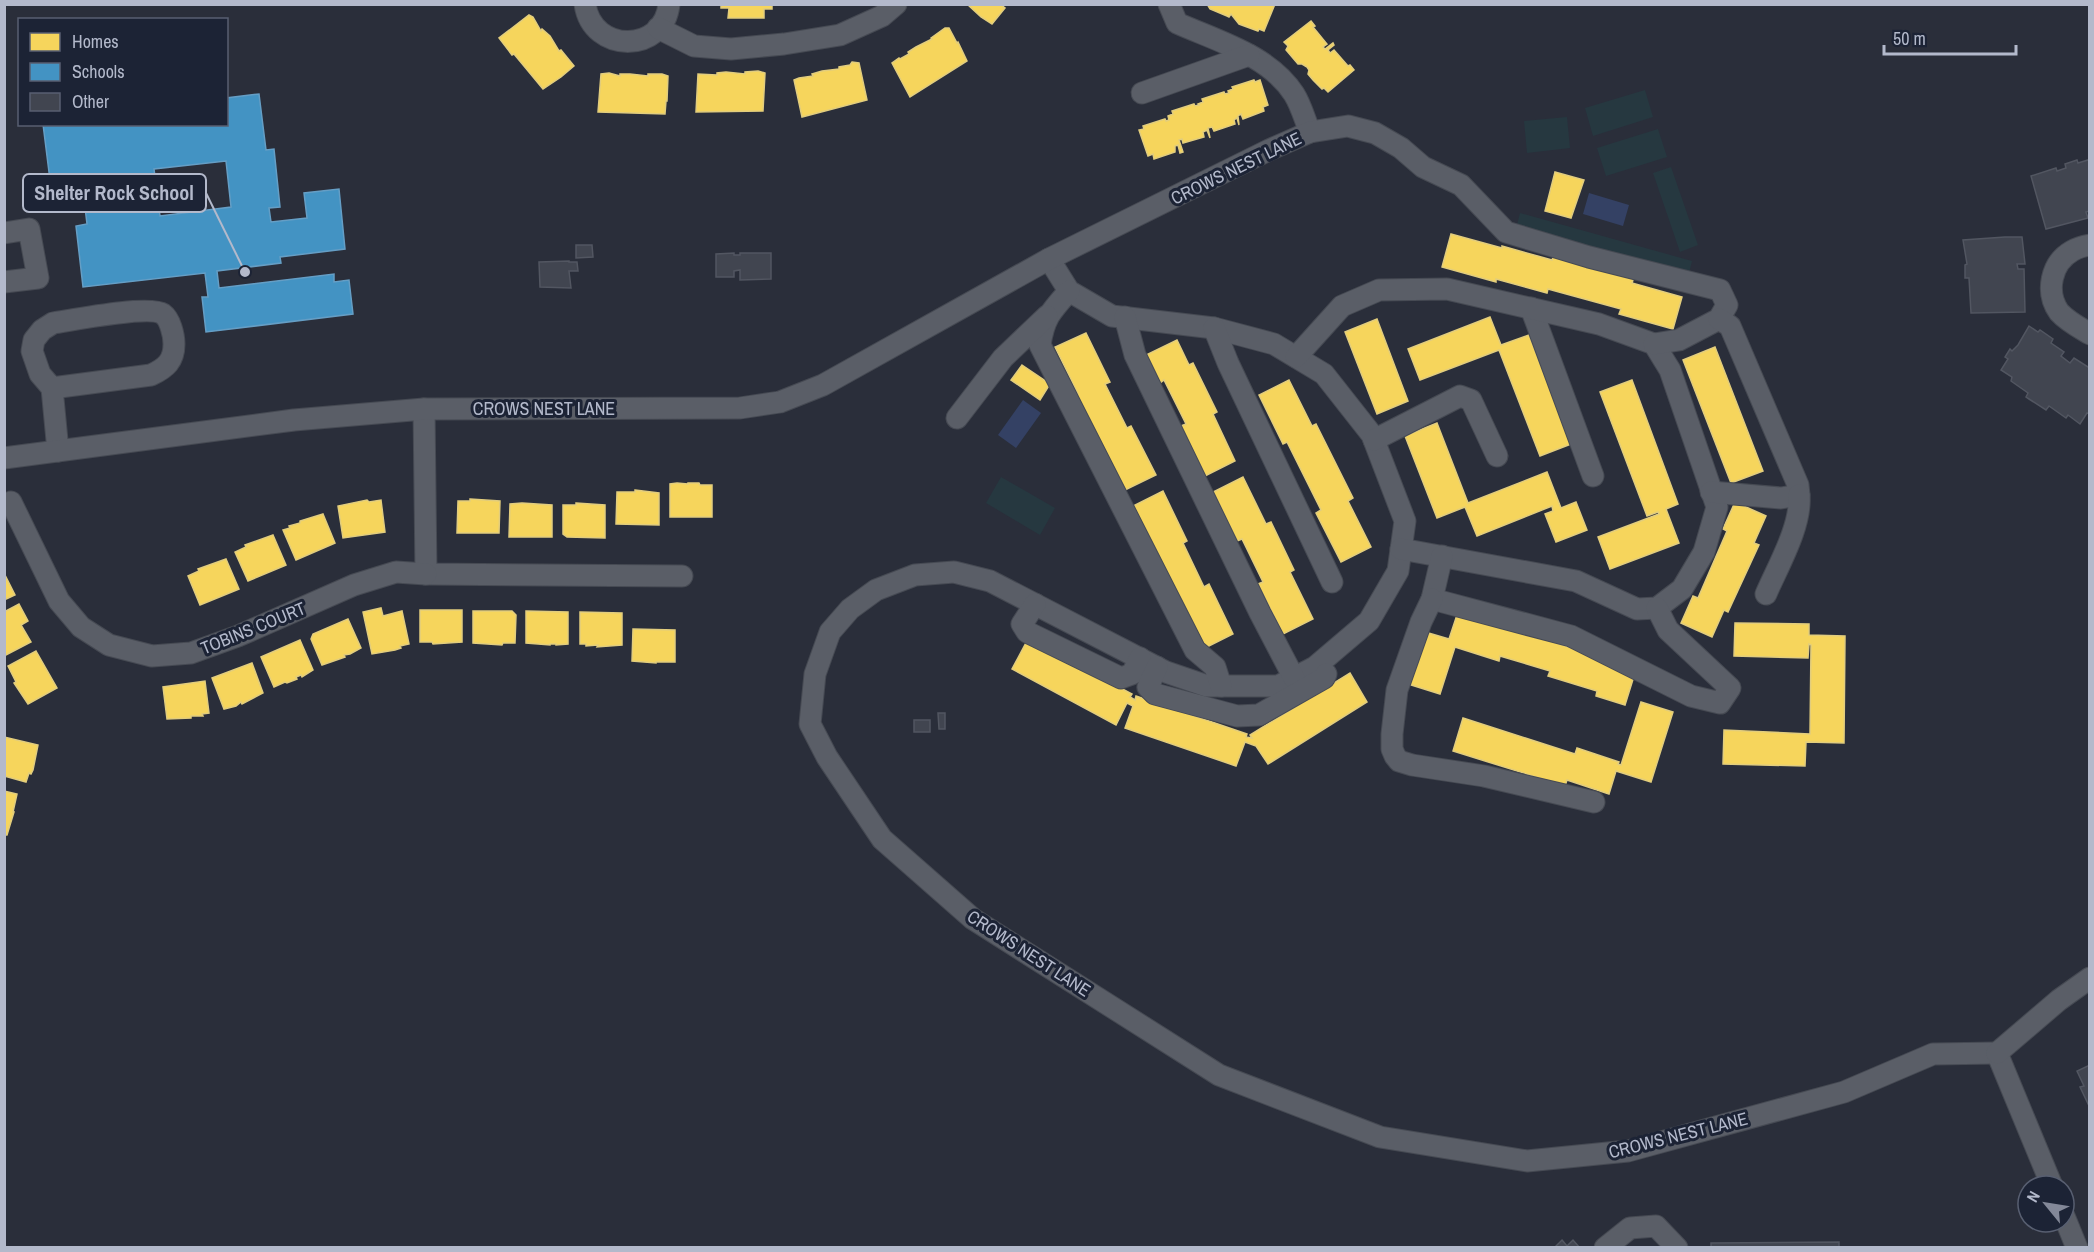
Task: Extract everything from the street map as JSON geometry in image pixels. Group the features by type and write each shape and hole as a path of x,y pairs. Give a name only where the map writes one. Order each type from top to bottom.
{"street":[{"path":"585,4 589,18 597,30 612,40 635,41 649,36 658,28 666,16 669,4"},
{"path":"658,28 694,46 731,49 784,44 840,35 882,16 896,4"},
{"path":"1169,4 1170,12 1177,23 1264,62 1282,77 1295,96 1310,132"},
{"path":"1142,93 1249,55"},
{"name":"CROWS NEST LANE","path":"4,458 294,420 424,409 740,408 780,402 823,385 1049,259 1269,150 1310,132 1348,126 1375,133 1401,148 1423,167 1461,185 1506,232 1589,257 1720,290 1727,305 1719,319"},
{"path":"4,233 29,230 38,278 4,282"},
{"path":"2090,245 2073,249 2062,258 2054,269 2051,285 2052,300 2061,314 2090,334"},
{"name":"CROWS NEST LANE","path":"1049,259 1069,291 1112,316 1214,328 1274,344 1324,374 1372,435 1405,521 1398,571 1370,621 1316,667 1278,686 1207,686 1149,662 990,581 954,572 915,575 876,590 850,609 830,632 815,674 810,724 827,757 882,838 973,919 1219,1075 1380,1137 1527,1161 1628,1151 1844,1092 1933,1054 1997,1053"},
{"path":"1296,357 1342,306 1379,290 1447,289 1599,324 1654,345 1679,340 1719,319 1730,326 1798,485 1800,505 1794,529 1766,594"},
{"path":"957,418 1003,358 1069,291"},
{"path":"1531,308 1593,476"},
{"path":"52,388 151,375 164,369 171,359 174,344 171,325 165,315 155,310 52,323 42,330 34,339 32,351 40,374 52,388 58,451"},
{"path":"1049,313 1042,331 1040,345 1195,650 1215,667 1221,686"},
{"path":"1125,317 1135,355 1294,678"},
{"path":"1214,328 1228,363 1332,582"},
{"path":"1401,549 1576,581 1637,609 1657,608 1682,589 1704,552 1717,507 1670,370 1654,345"},
{"path":"1374,440 1460,396 1471,400 1497,456"},
{"path":"424,409 426,574"},
{"path":"1711,492 1781,498 1798,495"},
{"name":"TOBINS COURT","path":"11,502 59,601 81,627 109,645 152,656 191,653 238,636 354,585 396,572 682,576"},
{"path":"1442,556 1432,599 1396,690 1392,734 1392,749 1395,756 1412,765 1484,776 1594,802"},
{"path":"1432,599 1571,636 1691,696 1720,703 1730,688 1668,630 1657,608"},
{"path":"1035,604 1022,624 1027,632 1121,678 1132,674 1149,662"},
{"path":"1149,662 1148,687 1155,694 1244,716 1259,714 1324,678 1329,668 1326,659"},
{"path":"1244,716 1245,686"},
{"path":"2047,1174 1997,1053 2059,1000 2090,978"},
{"path":"1605,1248 1630,1228 1656,1226 1677,1248"},
{"path":"2071,1234 2077,1248"}],"shaded area":[{"path":"1645,90 1653,117 1593,136 1585,108"},
{"path":"1567,117 1570,148 1527,153 1524,121"},
{"path":"1658,129 1667,157 1606,176 1597,148"},
{"path":"1671,167 1698,245 1680,252 1653,173"},
{"path":"1520,213 1692,261 1688,277 1516,229"},
{"path":"1001,477 1055,508 1040,535 986,503"}],"water":[{"path":"1589,193 1629,205 1623,226 1583,214"},
{"path":"1023,400 1041,413 1016,448 998,435"}],"building: Homes":[{"path":"721,4 772,4 772,9 764,9 764,18 728,18 729,8 721,8"},
{"path":"967,4 1005,4 1003,7 1005,8 992,24"},
{"path":"1207,4 1275,4 1264,31 1259,29 1258,31 1239,24 1231,14 1229,17 1210,9"},
{"path":"529,15 533,17 541,31 542,29 550,36 559,51 561,50 574,66 543,89 499,38"},
{"path":"1311,21 1327,44 1323,47 1325,49 1333,43 1334,45 1328,50 1330,53 1334,50 1354,70 1328,92 1313,80 1308,74 1307,67 1298,64 1286,50 1288,46 1284,42"},
{"path":"945,28 949,28 967,61 910,97 892,63 932,39"},
{"path":"852,62 859,63 867,100 802,117 794,80 813,76 812,74 822,71 839,69"},
{"path":"726,72 745,74 745,72 765,73 763,111 696,112 698,74 717,75 717,73"},
{"path":"609,73 620,76 620,74 648,76 648,74 662,74 668,76 665,114 598,112 601,74"},
{"path":"1254,80 1255,82 1260,80 1268,105 1263,107 1264,111 1243,119 1241,114 1238,116 1239,125 1237,118 1234,120 1235,124 1214,131 1212,127 1208,128 1210,138 1207,130 1203,132 1204,137 1183,143 1182,139 1179,140 1183,152 1180,153 1178,145 1175,146 1175,152 1154,159 1153,154 1148,156 1139,130 1144,129 1143,126 1165,119 1169,120 1168,116 1173,114 1172,111 1194,104 1199,105 1203,102 1202,99 1224,92 1229,93 1232,87"},
{"path":"1555,172 1584,180 1571,218 1545,211"},
{"path":"1451,234 1552,260 1554,255 1634,277 1632,283 1682,297 1673,329 1619,314 1621,309 1548,289 1547,293 1442,267"},
{"path":"1490,317 1501,345 1529,335 1571,444 1540,456 1499,350 1420,380 1408,349"},
{"path":"1377,319 1408,401 1377,414 1345,332"},
{"path":"1086,333 1110,382 1105,384 1127,428 1131,426 1156,475 1125,490 1102,444 1098,446 1074,396 1078,394 1055,347"},
{"path":"1177,340 1189,365 1193,363 1217,412 1213,414 1235,461 1205,476 1181,426 1186,424 1164,380 1160,383 1146,355"},
{"path":"1715,347 1763,471 1731,483 1683,360"},
{"path":"1022,365 1050,384 1040,400 1011,380"},
{"path":"1289,380 1312,426 1316,424 1353,498 1348,501 1371,547 1341,562 1316,513 1321,510 1287,442 1283,444 1259,395"},
{"path":"1632,380 1678,504 1666,509 1679,543 1610,569 1598,537 1659,514 1658,512 1647,516 1600,392"},
{"path":"1437,423 1468,503 1547,472 1561,508 1576,502 1587,530 1556,542 1545,514 1553,511 1552,506 1477,536 1465,507 1437,518 1405,436"},
{"path":"1243,477 1266,524 1271,522 1294,570 1290,572 1313,619 1283,634 1258,584 1263,582 1242,539 1237,541 1213,492"},
{"path":"670,484 712,485 712,517 670,517"},
{"path":"635,490 659,493 659,525 616,524 617,492 635,492"},
{"path":"1163,491 1187,541 1183,543 1204,587 1209,584 1233,634 1203,649 1133,506"},
{"path":"470,499 500,501 499,533 457,533 458,501 470,501"},
{"path":"367,500 369,502 381,500 385,532 343,538 338,506"},
{"path":"1735,502 1766,516 1754,543 1759,545 1728,612 1724,610 1712,637 1681,623 1693,596 1698,598 1727,531 1723,529"},
{"path":"576,503 605,505 605,538 567,537 563,534 563,505 576,505"},
{"path":"510,504 552,505 552,537 509,537"},
{"path":"323,514 335,543 296,560 283,530 300,521"},
{"path":"273,535 286,565 248,581 235,552 246,547 245,545"},
{"path":"226,559 239,589 200,605 188,576 199,571 198,569"},
{"path":"4,573 15,595 4,600"},
{"path":"19,604 28,621 21,625 31,642 4,656 4,612"},
{"path":"381,608 383,616 402,611 409,644 395,650 372,654 363,612"},
{"path":"420,610 462,610 462,642 433,644 432,642 420,642"},
{"path":"473,611 512,611 516,615 515,643 503,643 502,645 473,643"},
{"path":"526,611 568,612 568,644 526,643"},
{"path":"580,612 622,613 622,645 597,647 598,645 580,644"},
{"path":"1458,612 1560,639 1559,644 1608,659 1635,673 1625,705 1596,696 1597,691 1548,676 1550,671 1500,656 1499,661 1455,647 1440,694 1408,684 1425,632 1449,639"},
{"path":"348,619 361,648 344,655 345,657 322,665 311,639 313,634"},
{"path":"1735,623 1809,624 1809,635 1845,636 1844,743 1806,742 1805,766 1723,764 1724,730 1810,734 1811,645 1809,644 1808,658 1734,656"},
{"path":"633,629 675,630 675,662 632,661"},
{"path":"1028,639 1132,694 1130,697 1135,700 1136,696 1247,734 1246,737 1252,738 1250,735 1350,673 1367,702 1268,764 1256,746 1245,742 1236,766 1125,728 1133,706 1127,703 1116,725 1012,669"},
{"path":"300,640 313,670 302,677 301,675 296,677 297,679 274,687 261,657"},
{"path":"36,651 57,688 28,704 14,683 16,682 8,666"},
{"path":"252,663 263,693 242,704 241,702 224,709 212,678"},
{"path":"205,681 209,713 202,714 203,716 191,716 191,718 167,719 163,687"},
{"path":"1641,702 1673,712 1651,782 1616,771 1609,794 1567,780 1565,786 1453,751 1463,718 1575,754 1577,748 1619,762 1618,764 1621,765"},
{"path":"4,737 38,745 33,770 31,774 29,773 26,782 4,776"},
{"path":"4,791 17,794 7,835 4,835"}],"building: Schools":[{"path":"259,94 266,150 274,149 280,207 269,208 271,222 307,218 304,193 339,189 345,249 280,257 281,263 217,271 219,288 334,274 334,282 349,280 353,314 206,332 202,297 208,297 205,273 83,287 76,226 87,224 83,191 106,189 106,181 51,188 43,126 228,126 228,98","holes":["226,161 231,207 160,216 154,169"]}],"building: Other":[{"path":"2077,160 2078,163 2088,160 2090,163 2090,211 2086,212 2088,218 2046,229 2031,176 2056,168 2057,171 2066,168 2065,164"},
{"path":"2022,237 2025,264 2017,264 2018,269 2024,269 2025,312 1971,313 1969,278 1965,278 1965,265 1967,264 1963,240"},
{"path":"576,245 592,245 593,257 576,258"},
{"path":"734,253 734,255 740,255 740,253 771,253 771,279 740,280 740,270 734,271 734,277 716,277 716,254"},
{"path":"539,262 577,262 578,271 569,271 571,288 540,287"},
{"path":"2029,326 2053,339 2051,343 2064,352 2061,356 2070,363 2074,358 2088,367 2090,365 2090,414 2087,413 2080,424 2068,415 2066,418 2049,406 2046,410 2026,397 2028,393 2011,381 2012,377 2001,370 2008,359 2005,357 2010,349 2012,351 2018,345"},
{"path":"938,713 945,713 945,729 939,729"},
{"path":"914,720 930,720 930,732 914,732"},
{"path":"2090,1065 2090,1108 2080,1087 2084,1086 2077,1071"},
{"path":"1562,1240 1567,1246 1573,1240 1580,1248 1554,1248"},
{"path":"1839,1242 1839,1248 1711,1248 1711,1243"}],"place":[{"name":"Shelter Rock School","path":"245,272"}]}
